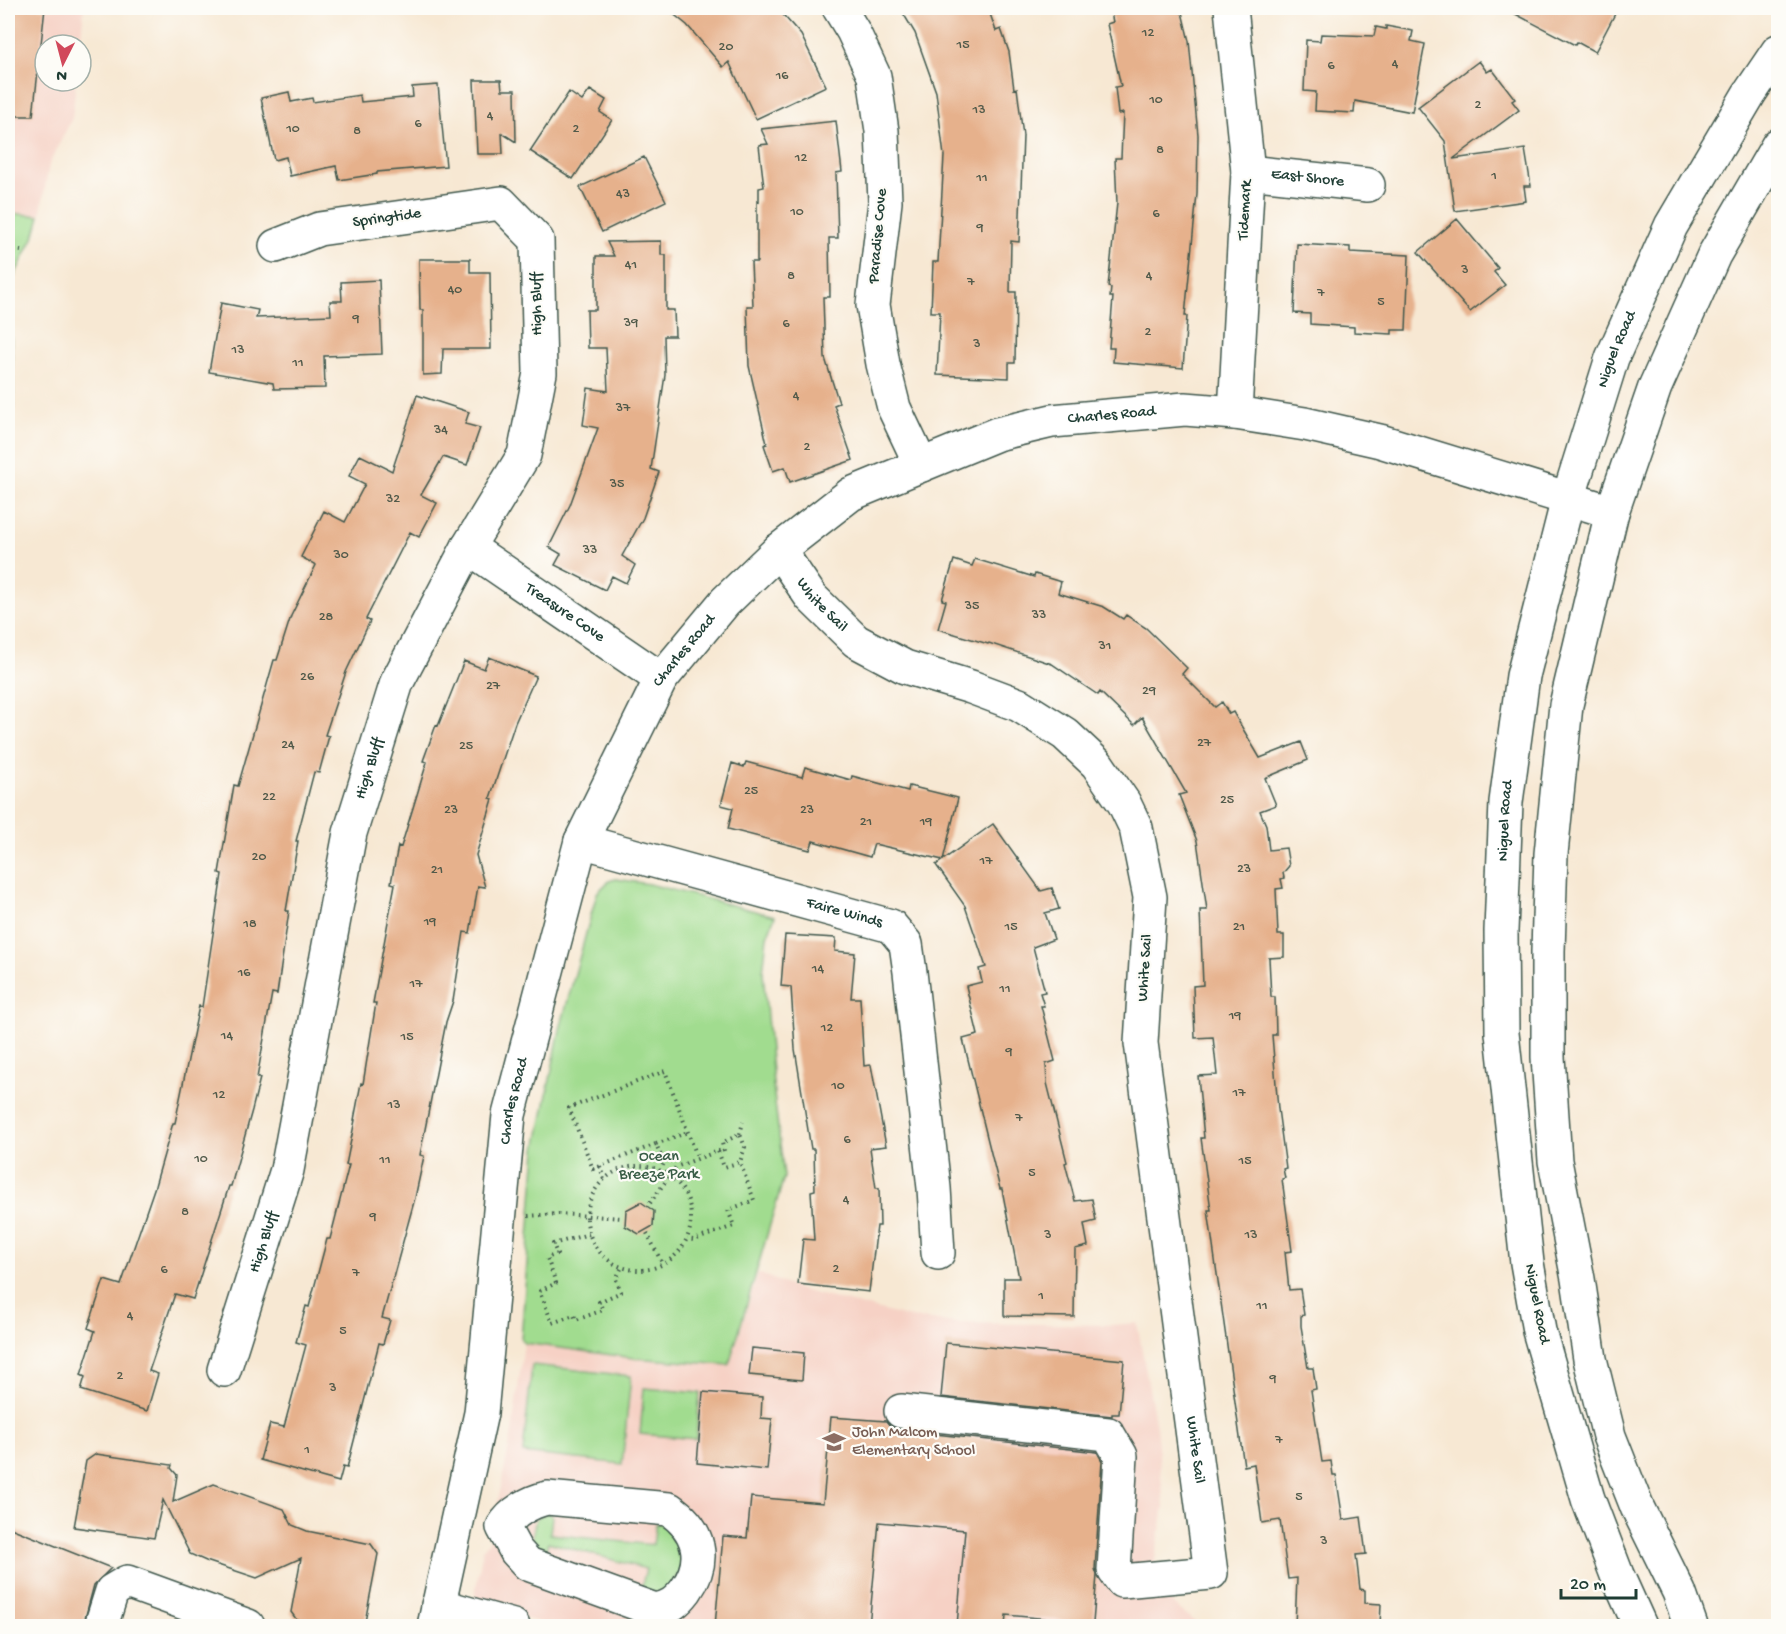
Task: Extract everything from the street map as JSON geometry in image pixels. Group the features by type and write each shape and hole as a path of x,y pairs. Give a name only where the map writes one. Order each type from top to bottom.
{"street":[{"name":"Paradise Cove","path":"839,8 853,31 874,76 882,131 885,202 873,305 883,364 894,408 921,465"},
{"name":"Tidemark","path":"1231,8 1248,172 1235,413"},
{"name":"Niguel Road","path":"1640,1626 1617,1575 1588,1499 1539,1330 1527,1263 1502,1033 1501,930 1506,802 1523,676 1568,499 1612,358 1671,226 1749,94 1779,51"},
{"path":"1691,1626 1679,1592 1637,1507 1609,1436 1590,1359 1578,1279 1555,1161 1548,1057 1551,854 1566,705 1612,512 1655,387 1714,255 1779,145"},
{"name":"East Shore","path":"1248,172 1368,185"},
{"name":"Springtide","path":"276,246 319,229 501,203"},
{"name":"High Bluff","path":"224,1370 287,1170 350,833 397,682 468,547 524,455 540,373 537,240 501,203"},
{"name":"Charles Road","path":"447,1615 457,1521 481,1413 509,1115 581,841 661,679 725,602 778,550 851,494 997,434 1052,421 1185,409 1235,413 1305,424 1380,441 1612,512"},
{"name":"Treasure Cove","path":"468,547 661,679"},
{"name":"White Sail","path":"778,550 811,597 856,641 905,667 971,687 1019,705 1065,734 1097,764 1124,803 1136,828 1150,897 1141,1043 1211,1573 1122,1581 1114,1570 1121,1456 1108,1434 901,1411"},
{"name":"Faire Winds","path":"581,841 891,926 906,944 934,1188 938,1253"},
{"path":"547,1498 669,1509 682,1518 693,1535 699,1553 696,1576 682,1596 668,1608 655,1610 528,1564 516,1551 503,1527 521,1509 534,1501 547,1498"},
{"path":"457,1521 503,1527"},
{"path":"101,1626 112,1591 127,1582 248,1626"},
{"path":"447,1615 513,1626"}],"path":[{"path":"8,249 21,251"},
{"path":"688,1132 592,1169 569,1108 665,1071 688,1132 698,1159"},
{"path":"687,1239 694,1240 734,1226 728,1210 754,1200 740,1162 745,1147 740,1134 743,1122"},
{"path":"650,1203 668,1175 676,1167 718,1151 724,1151 722,1143 740,1134"},
{"path":"656,1144 664,1163 660,1171"},
{"path":"718,1151 724,1167 740,1162"},
{"path":"600,1166 604,1180"},
{"path":"640,1166 668,1175 682,1189 689,1204 691,1222 687,1239 677,1254 663,1265 645,1270 627,1269 611,1262 597,1250 589,1234 586,1216 590,1200 598,1186 624,1168 640,1166"},
{"path":"527,1216 558,1214 622,1218"},
{"path":"647,1233 663,1265"},
{"path":"589,1234 553,1244 557,1254 547,1258 556,1283 540,1292 552,1323 574,1315 576,1320 603,1310 599,1302 621,1292 616,1279 622,1267"}],"shaded area":[{"path":"8,8 84,8 81,33 33,33 33,93 75,93 72,118 49,165 40,216 8,213"},
{"name":"John Malcom Elementary School","path":"758,1273 797,1289 907,1317 956,1323 1113,1325 1137,1323 1156,1426 1164,1507 1153,1571 1168,1592 1167,1598 1199,1626 554,1626 476,1606 476,1587 483,1550 490,1540 512,1432 524,1343 634,1358 729,1365"}],"green space":[{"path":"8,213 40,216 35,234 12,281 10,321 14,406 8,441"},
{"name":"Ocean Breeze Park","path":"616,879 649,884 775,916 767,937 763,972 784,1177 729,1365 634,1358 524,1343 521,1339 536,1149 560,1029 597,893 609,881"},
{"path":"532,1365 631,1376 622,1464 523,1453"},
{"path":"644,1388 700,1393 696,1439 640,1434"},
{"path":"549,1511 552,1516 550,1534 653,1545 656,1523 671,1525 691,1560 664,1594 640,1592 646,1569 548,1542 544,1557 529,1553 536,1518"}],"building":[{"path":"8,8 45,8 42,33 33,33 33,93 36,93 33,116 8,116"},
{"path":"666,8 777,8 801,35 826,86 756,119 729,62 723,67 687,25"},
{"path":"900,8 988,8 996,31 1001,29 1009,52 1014,89 1017,88 1023,136 1019,242 1011,241 1010,292 1016,292 1015,363 1009,363 1009,378 937,375 940,312 931,312 933,262 938,262 944,156 936,92 915,33"},
{"path":"1110,8 1181,8 1189,41 1198,135 1197,194 1185,316 1187,316 1183,368 1113,362 1114,348 1109,348 1113,297 1110,297 1111,288 1108,287 1117,203 1115,158 1121,158 1123,113 1118,114 1115,87 1121,86 1107,24 1113,22"},
{"path":"1504,8 1618,8 1595,52 1577,42 1575,45"},
{"path":"1386,26 1413,31 1411,41 1425,44 1412,112 1355,101 1354,113 1315,111 1316,92 1304,91 1306,40 1320,41 1321,34 1374,36 1376,27 1386,29"},
{"path":"1479,61 1487,72 1492,69 1515,99 1512,101 1519,110 1453,159 1525,149 1531,186 1524,186 1526,201 1455,211 1445,141 1418,107"},
{"path":"474,80 501,80 502,90 515,90 516,142 502,133 503,154 477,154"},
{"path":"438,85 446,166 377,172 377,174 339,180 336,166 290,176 286,157 274,160 261,98 289,92 291,102 312,98 313,102 360,95 361,102 413,97 412,87"},
{"path":"590,90 606,100 600,112 612,120 573,179 530,151 569,92 582,101"},
{"path":"836,121 842,172 836,173 838,238 829,238 830,297 823,297 825,358 839,403 834,405 853,460 790,482 785,467 773,471 764,445 767,444 749,366 747,306 753,306 751,262 757,262 757,201 759,202 759,188 764,187 759,145 768,144 761,129"},
{"path":"644,157 666,201 602,232 580,187"},
{"path":"1457,219 1498,268 1494,272 1505,285 1470,312 1418,252"},
{"path":"661,241 661,255 666,255 666,310 674,310 675,336 664,336 665,375 651,469 659,472 643,518 622,556 635,565 626,583 612,576 605,590 555,565 561,554 549,547 570,505 598,428 583,425 588,388 608,391 606,348 588,348 587,310 596,310 596,256 614,256 607,242"},
{"path":"1297,244 1350,247 1350,252 1409,255 1406,330 1392,330 1392,334 1354,332 1354,327 1310,324 1310,314 1294,313"},
{"path":"419,259 470,259 470,272 490,272 491,349 443,349 442,374 423,375 423,310 420,310"},
{"path":"379,280 382,354 324,356 325,388 274,389 273,383 209,372 221,303 258,310 256,318 331,315 330,301 342,301 341,282"},
{"path":"417,395 469,412 465,424 480,428 467,465 443,457 421,495 437,503 419,537 410,532 366,619 370,621 346,672 325,735 329,736 319,773 314,772 296,841 298,841 286,911 289,911 277,994 272,993 257,1078 260,1078 252,1110 231,1186 229,1186 193,1299 175,1294 149,1371 158,1374 147,1411 81,1390 85,1377 81,1375 95,1331 88,1328 104,1280 121,1285 155,1186 173,1123 175,1123 199,1006 202,1007 222,874 219,873 234,785 238,786 274,660 277,660 291,616 316,565 301,557 324,511 345,522 365,484 349,476 360,455 392,471"},
{"path":"975,559 1034,577 1035,574 1061,582 1058,593 1104,607 1123,619 1126,615 1146,628 1187,668 1182,674 1215,707 1222,702 1229,714 1233,712 1260,758 1301,742 1308,760 1265,778 1276,805 1260,811 1266,825 1269,850 1286,848 1289,866 1283,873 1284,878 1281,879 1283,888 1276,889 1278,935 1284,935 1284,957 1269,958 1271,997 1275,997 1276,1035 1272,1035 1286,1168 1283,1169 1285,1178 1282,1179 1292,1251 1285,1252 1289,1290 1300,1289 1304,1315 1301,1316 1301,1326 1308,1368 1313,1368 1316,1389 1311,1390 1322,1462 1331,1461 1333,1475 1336,1475 1343,1520 1361,1517 1366,1554 1356,1555 1360,1589 1365,1590 1365,1603 1381,1604 1380,1626 1295,1626 1297,1578 1288,1579 1280,1520 1262,1523 1254,1464 1244,1466 1208,1210 1211,1210 1201,1138 1204,1138 1198,1076 1217,1075 1213,1037 1195,1038 1193,986 1203,985 1200,910 1207,910 1197,841 1179,795 1186,793 1142,717 1134,725 1100,692 1098,695 1052,664 938,629 946,601 942,600 954,560 972,566"},
{"path":"489,657 536,676 515,723 490,798 493,799 476,855 485,887 478,886 470,933 464,932 453,1001 446,1022 420,1155 424,1156 415,1198 382,1318 390,1320 383,1344 379,1343 347,1468 343,1467 339,1482 260,1460 270,1424 284,1427 306,1345 296,1342 306,1306 309,1307 327,1239 330,1239 349,1165 346,1165 361,1083 363,1084 376,1003 373,1003 395,884 391,883 398,846 401,847 427,762 423,761 464,661 484,669"},
{"path":"746,762 802,777 805,767 851,780 852,776 908,791 909,786 958,798 943,860 874,844 870,857 813,841 810,850 728,829 733,808 721,805 732,763 744,767"},
{"path":"993,824 1041,891 1052,888 1059,909 1045,913 1054,939 1033,947 1045,992 1040,993 1044,1006 1041,1006 1055,1061 1046,1064 1047,1083 1067,1162 1065,1163 1075,1201 1092,1199 1096,1221 1084,1224 1088,1246 1075,1249 1074,1317 1004,1316 1004,1278 1019,1278 1002,1189 1000,1189 963,1039 978,1035 966,986 982,982 979,969 986,967 965,906 936,865"},
{"path":"785,935 836,938 835,951 855,953 851,998 860,998 864,1066 871,1065 886,1146 870,1148 876,1188 879,1188 880,1226 877,1226 869,1292 798,1284 803,1239 814,1240 811,1191 815,1190 814,1149 811,1149 795,1049 791,987 781,986"},
{"path":"641,1202 654,1211 653,1226 639,1234 625,1226 626,1210"},
{"path":"946,1343 1124,1360 1119,1414 1112,1414 1112,1416 941,1397"},
{"path":"752,1348 804,1353 802,1380 749,1375"},
{"path":"703,1392 762,1397 761,1418 772,1419 767,1470 697,1463"},
{"name":"John Malcom Elementary School","path":"831,1417 886,1421 890,1426 899,1430 1097,1452 1102,1461 1093,1623 1006,1615 1005,1626 957,1626 965,1530 879,1522 869,1626 715,1626 723,1536 747,1538 751,1497 823,1503"},
{"path":"96,1454 172,1465 171,1468 177,1475 173,1502 214,1484 284,1509 292,1525 307,1531 371,1544 378,1554 365,1622 362,1621 362,1626 315,1626 299,1623 291,1612 301,1558 257,1578 206,1561 190,1554 163,1500 154,1538 74,1527 86,1461"},
{"path":"8,1527 111,1568 94,1585 83,1626 8,1626"}],"place":[{"name":"John Malcom Elementary School","path":"834,1442"}]}
